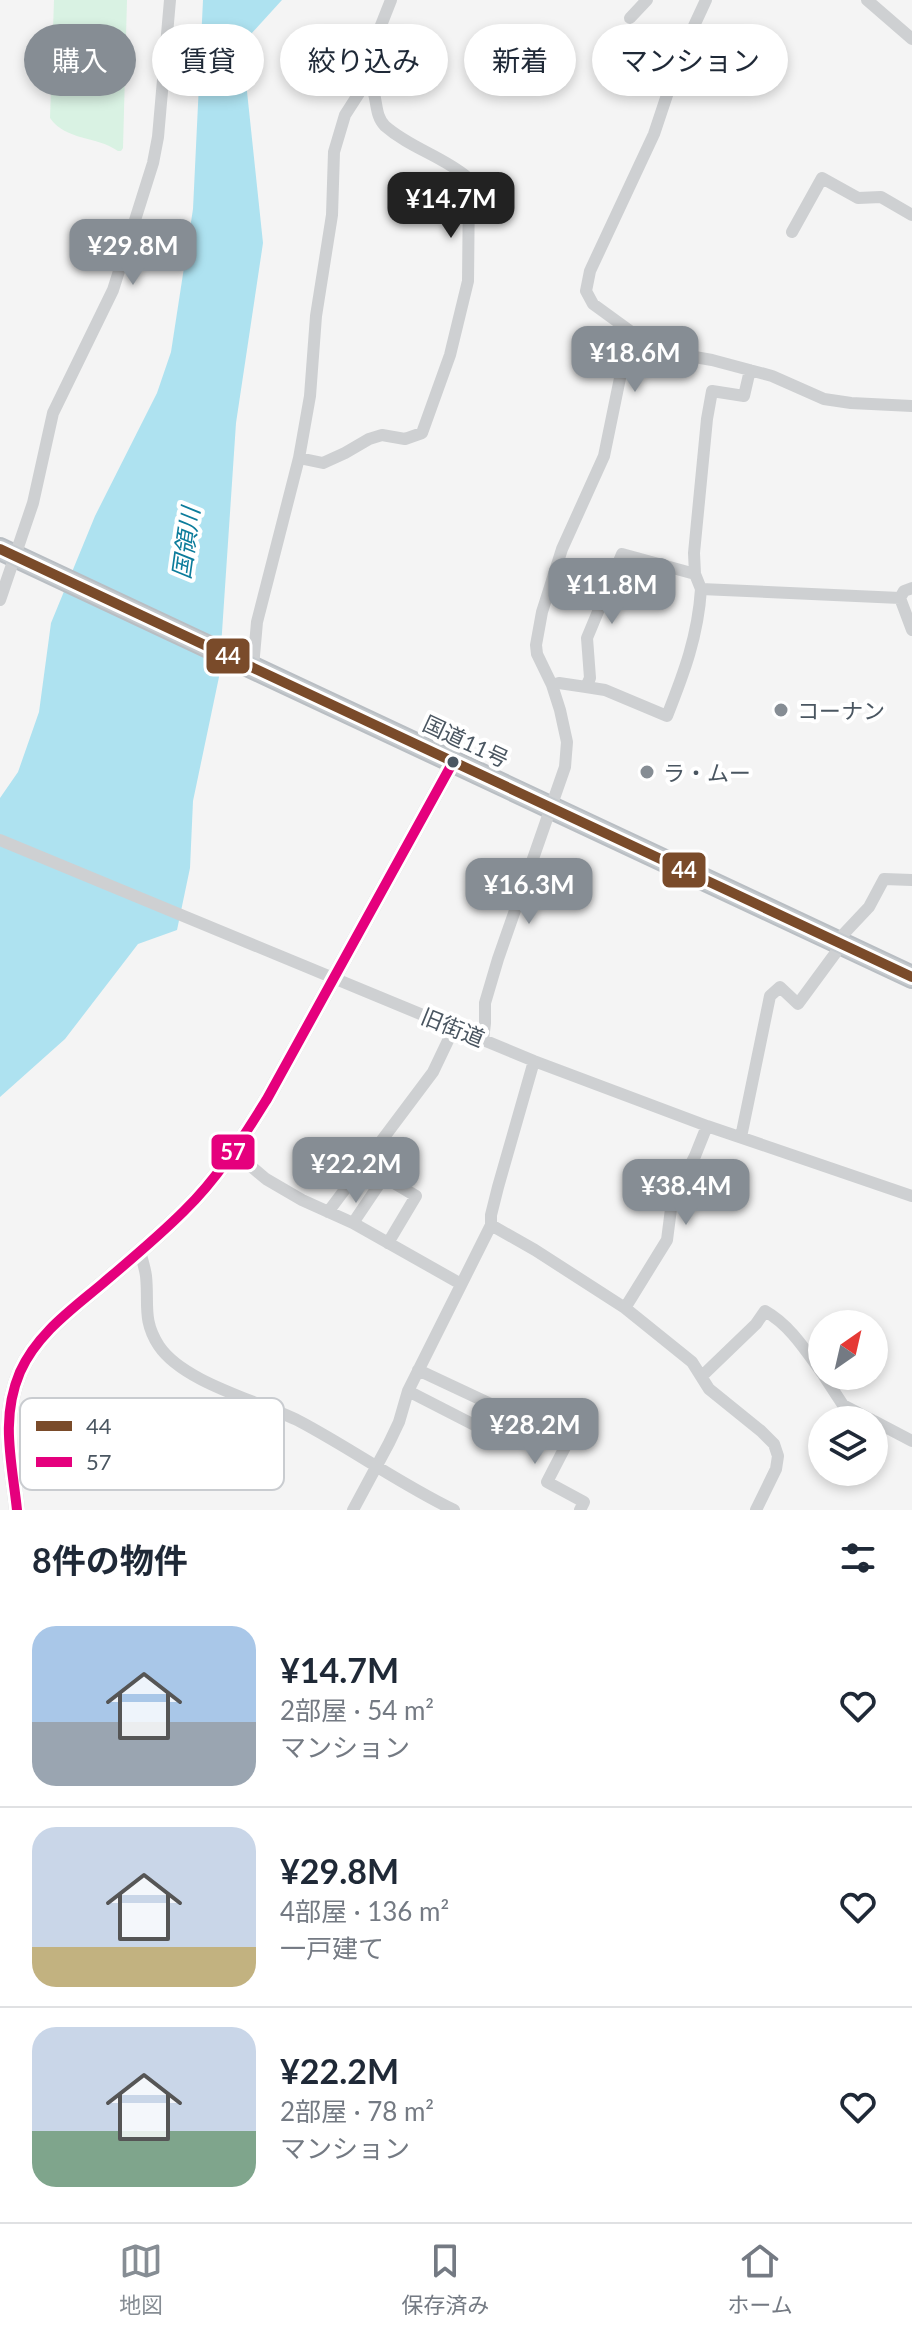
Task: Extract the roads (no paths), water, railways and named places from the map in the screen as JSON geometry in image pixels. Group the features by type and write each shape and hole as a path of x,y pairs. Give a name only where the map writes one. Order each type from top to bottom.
{"highway":[{"name":"国道11号","path":"14,555 912,977"}],"street":[{"path":"0,600 33,503 53,413 113,290 153,163 170,0"},
{"path":"382,24 391,0"},
{"path":"630,18 647,0"},
{"path":"706,0 680,56 654,134 590,271 586,291 593,304 637,336 647,337 689,356 772,376 824,399 912,406"},
{"path":"867,0 912,39"},
{"path":"248,664 299,458 310,396 316,316 332,215 334,152 345,115 356,96"},
{"path":"299,458 323,463 382,435 405,439 422,433 450,355 468,281 467,177 410,145 382,123 377,114 376,96"},
{"path":"792,232 822,178 858,198 881,197 912,215"},
{"path":"483,1040 485,1003 565,767 567,742 552,685 537,654 542,612 562,549 604,456 620,378 637,336"},
{"path":"552,685 559,683 605,690 667,716 690,656 698,624 701,589 695,574 694,553 712,391 744,396 750,370"},
{"path":"586,687 590,678 587,638 622,554 695,574"},
{"path":"900,598 904,591 912,588"},
{"path":"701,589 900,598"},
{"path":"900,598 912,630"},
{"path":"17,1510 7,1438 10,1405 20,1373 37,1343 61,1318 184,1211 234,1152 267,1099 453,762"},
{"name":"旧街道","path":"0,840 534,1061 707,1126 912,1196"},
{"path":"741,1137 770,996 780,987 798,1004 837,951 837,941 869,907 884,879 912,880"},
{"path":"328,1212 433,1072 454,1028"},
{"path":"353,1510 399,1422 408,1391 491,1225 498,1187 534,1061"},
{"path":"625,1308 667,1240 672,1201 707,1126"},
{"path":"234,1152 266,1179 302,1200 353,1223 461,1284"},
{"path":"353,1223 384,1177 416,1196 388,1243"},
{"path":"491,1225 625,1308 692,1362 709,1389 774,1444 778,1456 776,1469 756,1510"},
{"path":"140,1252 146,1274 147,1323 160,1348 178,1366 197,1378 244,1398"},
{"path":"702,1376 756,1324 765,1311 794,1335 808,1354"},
{"path":"408,1391 488,1432 499,1408 418,1370"},
{"path":"833,1390 845,1406"},
{"path":"284,1415 454,1510"},
{"path":"580,1418 547,1482 584,1502 580,1510"},
{"path":"888,1428 912,1441"}],"water":[{"path":"203,0 282,0 260,24 202,24"},
{"name":"国領川","path":"198,96 247,96 263,243 236,423 219,677 193,801 190,868 177,930 138,944 65,1039 0,1097 0,798 18,772 39,712 51,623 95,516 157,393 171,352 193,209"}],"place":[{"name":"コーナン","path":"781,710"},
{"name":"ラ・ムー","path":"647,772"}]}
